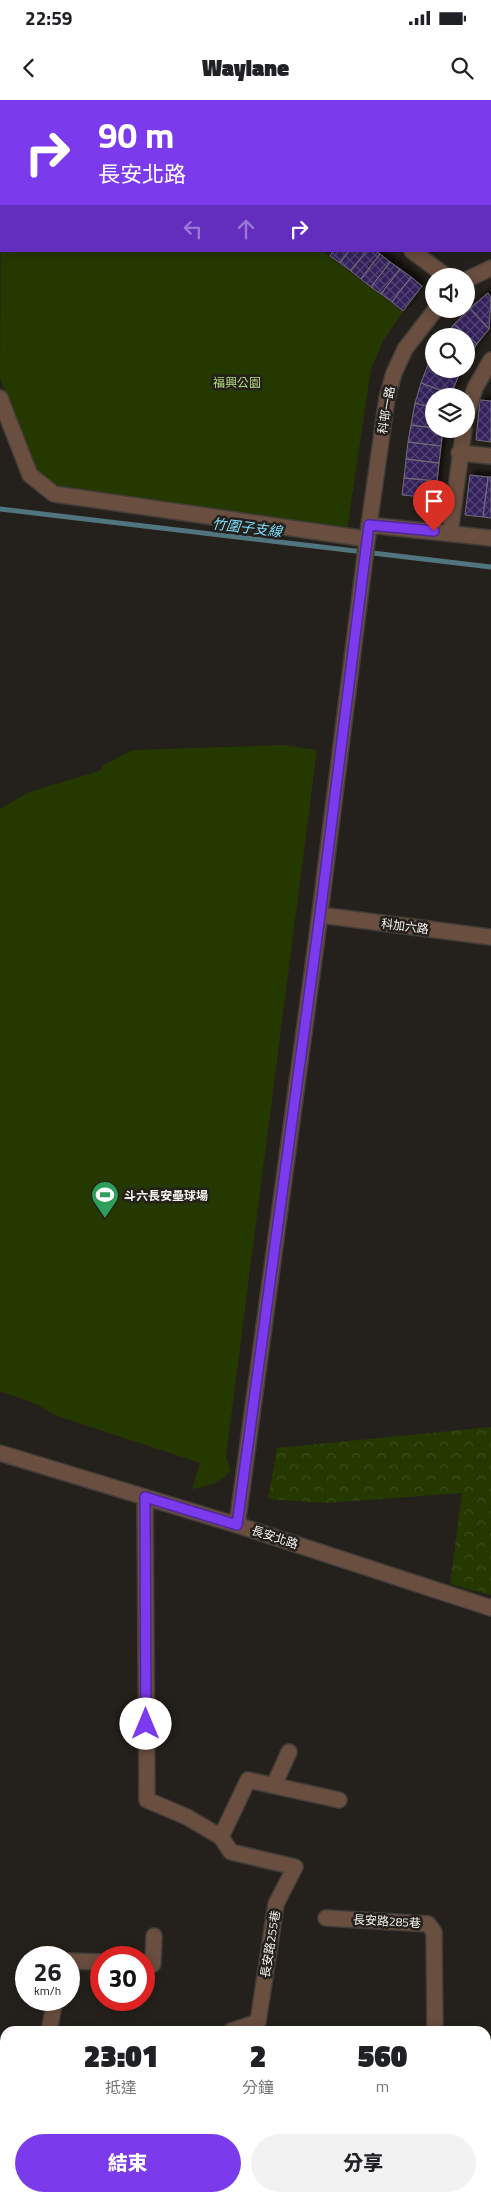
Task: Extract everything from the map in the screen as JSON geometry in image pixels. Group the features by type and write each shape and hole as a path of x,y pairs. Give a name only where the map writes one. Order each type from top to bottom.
{"street":[{"path":"413,252 435,268"},
{"path":"475,276 491,268"},
{"name":"科邨一路","path":"237,1525 320,915 368,532 387,398 394,372 405,349 429,318"},
{"path":"475,388 491,360"},
{"path":"0,398 30,475 54,494 368,532 450,533 491,538"},
{"path":"450,533 462,438"},
{"path":"459,453 491,456"},
{"name":"科加六路","path":"320,915 491,937"},
{"name":"長安北路","path":"0,1453 237,1525 491,1608"},
{"path":"145,1497 147,1800 187,1818 221,1837 248,1780 339,1800"},
{"path":"274,1786 289,1752"},
{"name":"長安路255巷","path":"221,1837 232,1852 295,1867 276,1904 258,2022 246,2026"},
{"name":"長安路285巷","path":"326,1918 428,1924 434,1932 435,2026"},
{"path":"154,1936 154,1946"},
{"path":"50,2026 53,2011"}],"green space":[{"name":"福興公園","path":"1,252 323,252 403,312 384,339 371,369 347,530 57,487 36,470 0,378"},
{"path":"283,745 317,750 226,1456 231,1470 214,1483 192,1489 200,1463 57,1416 38,1405 0,1391 0,809 29,792 99,771 104,765 132,750"},
{"path":"491,1427 491,1595 450,1584 462,1493 325,1503 268,1499 277,1448"}],"building":[{"path":"332,252 348,252 340,263 330,256"},
{"path":"348,252 365,252 351,271 340,263"},
{"path":"365,252 377,252 380,254 361,279 351,271"},
{"path":"380,254 390,262 371,287 361,279"},
{"path":"390,262 400,269 381,294 371,287"},
{"path":"400,269 411,277 392,302 381,294"},
{"path":"411,277 422,286 403,311 392,302"},
{"path":"488,293 491,298 489,329 475,314 475,304"},
{"path":"475,314 489,329 477,344 475,342 475,328 459,328 454,324 460,318 475,318"},
{"path":"425,372 425,378 458,378 454,388 435,388 421,383"},
{"path":"421,383 435,388 425,388 425,406 415,403"},
{"path":"480,400 491,401 491,442 476,440"},
{"path":"415,403 425,406 425,427 411,425"},
{"path":"411,425 425,427 425,438 442,438 441,446 408,442"},
{"path":"408,442 441,446 439,463 406,459"},
{"path":"406,459 439,463 437,481 404,478"},
{"path":"470,475 488,477 483,517 465,515"},
{"path":"488,477 491,477 491,518 483,517"},
{"path":"404,478 437,481 436,498 402,495"},
{"path":"430,498 447,499 446,506 430,504"}],"waterway":[{"name":"竹圍子支線","path":"0,509 491,567"}],"place":[{"name":"斗六長安壘球場","path":"105,1219"}],"route":[{"path":"146,1724 145,1497 237,1525 320,915 369,525 434,531"}]}
